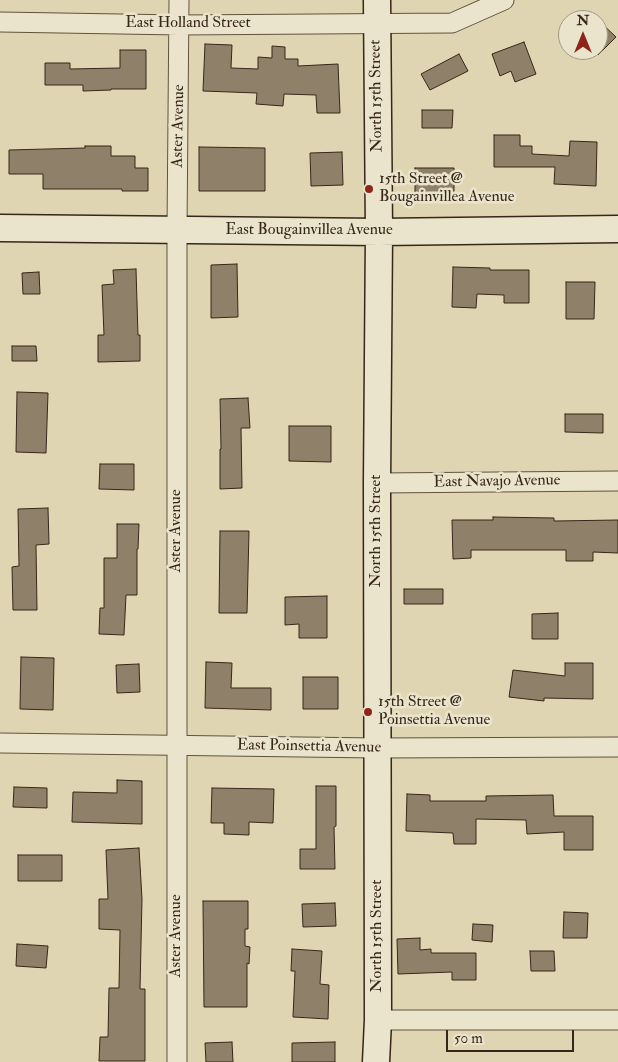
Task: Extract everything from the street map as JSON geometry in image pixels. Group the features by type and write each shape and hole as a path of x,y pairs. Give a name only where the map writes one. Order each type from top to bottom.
{"street":[{"name":"Aster Avenue","path":"177,1062 179,0"},
{"name":"East Holland Street","path":"0,22 180,25 377,11 452,23 504,0"},
{"name":"North 15th Street","path":"376,1062 378,1020 377,483 379,232 377,11"},
{"name":"East Bougainvillea Avenue","path":"0,228 379,232 618,229"},
{"name":"East Navajo Avenue","path":"377,483 618,481"},
{"name":"East Poinsettia Avenue","path":"0,743 377,748 618,747"},
{"path":"378,1020 618,1020"}],"building":[{"path":"608,29 616,37 608,45"},
{"path":"524,42 536,74 515,82 511,71 500,76 492,54"},
{"path":"205,44 232,45 231,68 258,69 258,57 272,58 272,46 285,47 285,59 298,59 298,66 338,64 340,113 317,113 316,95 284,94 283,106 256,104 257,93 203,91"},
{"path":"120,50 146,50 146,89 83,91 83,85 45,85 45,63 70,63 70,69 120,68"},
{"path":"459,54 468,71 430,90 421,74"},
{"path":"422,110 453,110 452,128 422,128"},
{"path":"494,135 520,135 520,146 532,146 532,154 569,156 570,141 597,142 596,186 554,184 555,167 494,167"},
{"path":"85,146 111,146 111,156 135,156 135,168 148,168 148,191 122,191 122,189 43,189 43,174 9,174 9,150 85,148"},
{"path":"199,147 265,148 265,191 199,191"},
{"path":"342,152 343,185 311,186 310,153"},
{"path":"415,168 454,168 454,195 415,195"},
{"path":"237,264 238,317 211,318 211,265"},
{"path":"453,267 490,268 490,270 529,270 529,303 504,303 504,295 477,294 476,308 452,307"},
{"path":"136,269 140,361 98,362 98,335 104,335 102,285 114,284 113,270"},
{"path":"39,272 40,294 23,294 22,273"},
{"path":"566,282 595,282 594,319 566,319"},
{"path":"12,346 36,346 37,361 12,361"},
{"path":"17,392 48,393 46,453 16,452"},
{"path":"248,398 250,428 241,428 242,488 220,489 220,399"},
{"path":"565,414 603,414 603,433 565,432"},
{"path":"289,426 331,426 331,462 289,461"},
{"path":"100,464 134,464 134,490 99,489"},
{"path":"48,508 49,544 36,545 37,610 13,610 12,567 19,566 18,509"},
{"path":"493,517 554,518 554,521 618,520 618,553 593,552 593,561 566,561 566,550 471,550 471,558 453,559 452,520 493,520"},
{"path":"117,524 139,524 137,595 126,595 124,635 99,634 100,608 104,608 104,558 117,558"},
{"path":"220,531 249,531 247,613 219,613"},
{"path":"404,589 443,589 443,604 404,604"},
{"path":"327,596 327,638 299,638 299,624 285,625 285,597"},
{"path":"558,613 558,639 532,639 532,614"},
{"path":"21,657 54,658 53,710 20,709"},
{"path":"206,662 232,663 231,688 271,688 271,710 205,708"},
{"path":"565,663 593,663 593,699 544,698 544,701 509,697 513,670 565,676"},
{"path":"139,664 140,692 117,693 116,665"},
{"path":"303,677 338,677 338,709 303,709"},
{"path":"117,780 142,781 142,824 72,822 73,792 117,793"},
{"path":"316,786 336,786 336,826 334,827 335,869 300,869 300,849 316,849"},
{"path":"14,787 47,788 47,808 13,807"},
{"path":"212,788 274,789 273,823 249,822 249,835 224,834 224,823 211,823"},
{"path":"407,794 430,795 430,801 486,801 486,796 553,795 554,816 593,816 593,850 564,850 564,832 527,834 526,820 476,819 476,844 454,844 453,833 406,831"},
{"path":"139,848 142,899 140,989 145,989 145,1061 99,1061 100,1037 108,1037 109,988 119,988 120,930 99,929 99,899 108,899 106,850"},
{"path":"18,855 62,855 62,881 18,881"},
{"path":"203,901 248,901 248,929 245,929 245,946 250,947 249,964 247,963 247,1007 204,1007"},
{"path":"335,903 336,926 303,927 302,904"},
{"path":"564,912 588,913 587,938 563,938"},
{"path":"473,924 493,925 492,942 472,940"},
{"path":"420,938 420,950 431,949 431,953 476,953 476,980 452,980 452,972 398,974 397,939"},
{"path":"17,944 48,946 46,968 16,966"},
{"path":"292,949 322,951 320,984 329,985 328,1019 293,1017 295,971 291,971"},
{"path":"530,951 554,951 555,971 531,971"},
{"path":"232,1042 233,1062 206,1062 205,1043"},
{"path":"335,1042 335,1062 292,1062 292,1043"}],"place":[{"name":"15th Street @ Bougainvillea Avenue","path":"369,189"},
{"name":"15th Street @ Poinsettia Avenue","path":"368,712"}]}
